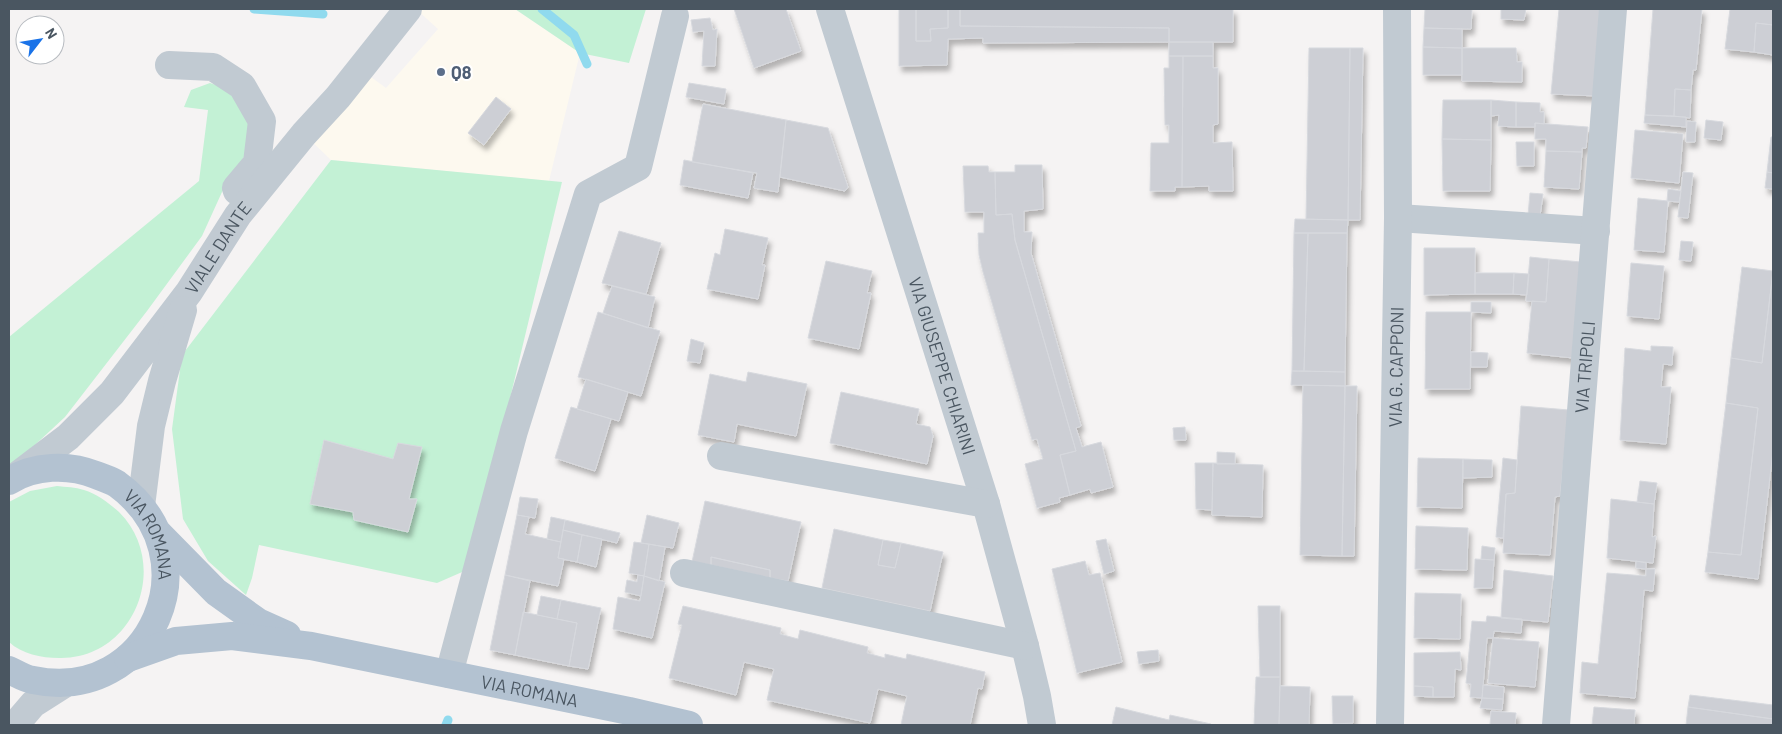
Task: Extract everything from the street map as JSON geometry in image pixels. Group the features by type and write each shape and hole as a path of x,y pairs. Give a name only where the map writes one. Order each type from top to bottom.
{"main road":[{"name":"VIA ROMANA","path":"9,670 32,680 66,683 99,676 128,658 150,632 164,601 166,567 159,534 141,506 116,483 84,470 51,467 13,478"},
{"path":"159,534 216,592 258,622 311,646"},
{"path":"128,658 176,641 232,636 311,646"},
{"name":"VIA ROMANA","path":"311,646 449,674 627,718 689,725"}],"street":[{"name":"VIALE DANTE","path":"13,478 68,437 112,393 189,292 238,215 304,134 338,97 408,9"},
{"name":"VIA GIUSEPPE CHIARINI","path":"830,9 986,504 1025,646 1042,725"},
{"name":"VIA G. CAPPONI","path":"1390,725 1398,218 1397,9"},
{"name":"VIA TRIPOLI","path":"1556,725 1613,9"},
{"path":"449,674 514,431 588,194 638,167 675,16"},
{"path":"169,65 213,67 242,86 262,121 257,162 236,188 238,215"},
{"path":"1398,218 1596,230"},
{"path":"141,506 151,426 162,381 189,292"},
{"path":"722,456 986,504"},
{"path":"684,573 1025,646"},
{"path":"15,725 33,704 66,683"}],"shaded area":[{"path":"416,9 515,9 580,53 549,181 331,160 304,134 360,69 386,88 438,29"}],"green space":[{"path":"515,9 646,9 629,63 580,53"},
{"path":"210,83 234,91 250,123 247,152 222,192 202,236 147,311 65,417 9,469 9,337 199,181 208,110 184,107 191,90"},
{"path":"331,160 562,182 469,569 437,583 259,545 252,578 246,595 208,561 183,519 172,429 182,355"},
{"path":"57,486 77,488 89,492 111,505 119,512 135,534 143,557 143,582 137,606 125,627 107,643 85,654 59,658 32,654 20,650 9,642 9,502 30,491"}],"building":[{"path":"734,9 786,9 801,51 754,68"},
{"path":"899,9 916,9 916,41 931,41 930,29 948,28 948,9 960,9 960,26 1169,28 1169,42 983,43 983,38 948,39 947,65 899,66"},
{"path":"916,9 948,9 948,28 930,29 931,41 916,41"},
{"path":"960,9 1233,9 1233,42 1169,42 1169,28 960,26"},
{"path":"1425,9 1472,9 1471,29 1424,28"},
{"path":"1501,9 1526,9 1524,20 1501,19"},
{"path":"1559,9 1605,9 1597,96 1551,94"},
{"path":"1653,9 1702,9 1696,70 1693,70 1691,90 1675,89 1674,116 1645,115"},
{"path":"1730,9 1773,9 1773,25 1756,23 1754,52 1725,49"},
{"path":"710,18 713,30 717,29 715,66 702,66 704,31 693,32 691,20"},
{"path":"1756,23 1773,25 1773,55 1754,52"},
{"path":"1424,28 1462,29 1462,48 1423,47"},
{"path":"1169,42 1213,42 1213,56 1169,56"},
{"path":"1423,47 1462,48 1462,75 1423,75"},
{"path":"1309,48 1350,48 1348,220 1306,219"},
{"path":"1350,48 1363,48 1360,220 1348,220"},
{"path":"1462,48 1516,48 1517,62 1522,62 1522,82 1462,81"},
{"path":"1169,56 1183,56 1182,187 1175,187 1175,191 1150,191 1151,143 1169,143 1169,125 1165,125 1164,68 1169,68"},
{"path":"1183,56 1213,56 1213,68 1218,68 1218,124 1213,125 1213,143 1232,142 1233,191 1209,191 1209,186 1182,187"},
{"path":"689,83 726,89 724,104 686,97"},
{"path":"1675,89 1691,90 1690,118 1674,116"},
{"path":"496,97 511,109 484,145 468,133"},
{"path":"1443,100 1491,100 1491,140 1442,139"},
{"path":"1491,100 1516,102 1516,127 1498,126 1499,115 1491,116"},
{"path":"1516,102 1540,103 1540,112 1544,112 1544,124 1535,123 1535,127 1516,127"},
{"path":"703,104 786,120 778,192 754,188 757,173 692,162"},
{"path":"1645,115 1686,117 1686,127 1644,123"},
{"path":"786,120 828,128 848,187 845,191 780,177"},
{"path":"1706,120 1723,122 1721,140 1704,138"},
{"path":"1687,121 1696,122 1695,142 1686,142"},
{"path":"1535,123 1588,127 1586,148 1582,148 1582,152 1546,151 1546,139 1535,139"},
{"path":"1635,130 1683,134 1679,183 1631,178"},
{"path":"1771,137 1773,137 1773,173 1767,172"},
{"path":"1442,139 1491,140 1490,191 1443,191"},
{"path":"1516,142 1534,142 1534,166 1517,166"},
{"path":"1546,151 1582,152 1579,189 1544,187"},
{"path":"684,160 753,173 748,198 680,185"},
{"path":"1015,165 1042,165 1043,209 1024,211 1024,232 1032,232 1031,253 1081,426 1076,428 1082,447 1101,442 1113,487 1091,493 1090,489 1070,495 1060,455 1076,451 1015,240 1012,214 996,215 995,172 1015,172"},
{"path":"963,166 988,166 989,172 995,172 996,215 1012,214 1015,240 1076,451 1060,455 1070,495 1059,498 1060,502 1037,508 1025,464 1043,459 1037,439 1032,440 983,272 979,255 978,233 984,233 984,212 965,212"},
{"path":"1683,172 1693,173 1688,218 1678,217"},
{"path":"1767,172 1773,173 1773,189 1765,188"},
{"path":"1668,189 1681,191 1679,202 1667,201"},
{"path":"1530,193 1543,194 1540,216 1528,215"},
{"path":"1638,198 1668,201 1664,252 1634,250"},
{"path":"1295,219 1348,220 1347,233 1294,233"},
{"path":"725,229 768,238 762,265 765,265 758,299 707,289 715,253 720,255"},
{"path":"619,231 661,243 646,294 602,283"},
{"path":"1294,233 1308,233 1304,371 1292,371"},
{"path":"1308,233 1347,233 1345,372 1304,371"},
{"path":"1681,241 1693,242 1691,261 1679,260"},
{"path":"1424,248 1475,248 1475,294 1424,295"},
{"path":"1530,257 1549,259 1546,302 1526,301"},
{"path":"1549,259 1581,262 1573,358 1527,353 1532,301 1546,302"},
{"path":"826,261 872,271 867,293 871,293 859,349 808,338"},
{"path":"1631,263 1664,266 1659,319 1627,316"},
{"path":"1742,267 1773,271 1762,363 1731,358"},
{"path":"1773,271 1773,451 1758,579 1705,572 1708,552 1741,555 1758,408 1726,403 1731,358 1762,363"},
{"path":"1475,273 1514,273 1513,294 1475,294"},
{"path":"1514,273 1529,274 1527,295 1513,294"},
{"path":"612,286 655,297 648,328 603,313"},
{"path":"1471,302 1491,302 1491,313 1471,312"},
{"path":"598,312 660,331 641,396 578,377"},
{"path":"1426,312 1471,312 1470,389 1425,389"},
{"path":"691,339 704,343 700,363 687,361"},
{"path":"1651,346 1673,347 1672,365 1663,364 1661,387 1671,387 1666,444 1620,440 1625,348 1651,351"},
{"path":"1471,352 1488,353 1487,367 1471,367"},
{"path":"1292,371 1345,372 1345,386 1291,385"},
{"path":"748,372 807,384 796,436 737,424 734,442 698,435 710,374 746,382"},
{"path":"586,379 628,392 619,421 577,409"},
{"path":"1303,385 1345,386 1342,556 1300,555"},
{"path":"1345,386 1357,386 1354,556 1342,556"},
{"path":"841,392 919,409 916,424 930,427 933,436 927,464 830,443"},
{"path":"1726,403 1758,408 1741,555 1708,552"},
{"path":"1521,406 1569,410 1560,496 1555,497 1550,555 1503,553 1506,494 1515,493"},
{"path":"571,407 611,419 595,471 555,458"},
{"path":"1185,427 1186,440 1174,440 1173,428"},
{"path":"324,440 393,459 398,443 422,447 409,499 417,499 408,532 354,520 353,512 310,504"},
{"path":"1217,452 1235,453 1235,464 1217,464"},
{"path":"1418,458 1463,459 1462,508 1417,507"},
{"path":"1503,458 1517,460 1515,493 1506,494 1503,538 1496,537"},
{"path":"1463,459 1492,460 1492,477 1463,478"},
{"path":"1195,463 1213,463 1212,510 1196,509"},
{"path":"1213,463 1263,465 1262,517 1212,515"},
{"path":"1640,481 1657,483 1654,504 1637,502"},
{"path":"520,497 538,499 535,518 517,515"},
{"path":"1611,499 1654,504 1652,537 1656,536 1653,563 1607,558"},
{"path":"705,501 801,522 788,581 770,578 770,570 711,557 711,565 692,562"},
{"path":"517,515 529,517 525,534 561,542 558,558 564,559 558,586 505,575"},
{"path":"647,515 679,523 673,548 641,543"},
{"path":"551,517 565,520 561,542 547,539"},
{"path":"565,520 620,533 617,543 563,530"},
{"path":"1416,526 1468,528 1467,570 1415,569"},
{"path":"834,529 883,540 878,565 895,568 901,543 943,552 930,611 822,588"},
{"path":"563,530 582,535 577,562 558,558"},
{"path":"582,535 602,539 596,567 577,562"},
{"path":"1106,539 1114,571 1104,574 1096,541"},
{"path":"883,540 901,543 895,568 878,565"},
{"path":"634,542 649,544 644,576 629,573"},
{"path":"649,544 665,547 659,581 644,576"},
{"path":"1482,546 1495,548 1494,560 1481,559"},
{"path":"711,557 770,570 770,578 711,565"},
{"path":"1475,559 1494,560 1492,588 1474,588"},
{"path":"1085,561 1089,575 1100,573 1122,662 1077,673 1052,569"},
{"path":"1636,561 1646,563 1646,569 1636,568"},
{"path":"1646,569 1655,569 1653,591 1644,590 1635,698 1580,693 1582,662 1598,664 1607,573 1646,576"},
{"path":"1504,570 1553,576 1548,622 1501,618"},
{"path":"505,575 530,581 515,655 490,650"},
{"path":"638,575 644,576 641,596 625,592 627,580 637,582"},
{"path":"644,576 665,582 652,638 613,629 618,597 640,601"},
{"path":"1415,593 1461,594 1460,639 1414,638"},
{"path":"541,596 561,600 557,619 537,615"},
{"path":"561,600 601,608 588,669 569,666 577,623 557,619"},
{"path":"683,606 781,628 780,634 798,639 800,630 868,647 867,653 885,658 885,654 906,659 907,654 985,672 982,689 978,688 970,725 901,725 907,696 878,689 870,723 767,700 774,669 744,662 736,695 669,678 682,625 678,624"},
{"path":"1258,606 1280,606 1280,677 1260,677"},
{"path":"523,612 577,623 569,666 515,655"},
{"path":"1487,616 1522,619 1521,633 1494,631 1493,638 1487,638 1482,698 1470,697 1471,684 1466,683 1472,621 1486,622"},
{"path":"1493,638 1539,642 1535,687 1488,683"},
{"path":"1158,650 1159,661 1139,664 1137,652"},
{"path":"1460,652 1461,670 1455,669 1454,697 1433,697 1433,687 1414,686 1414,653"},
{"path":"1256,677 1280,677 1279,725 1254,725"},
{"path":"1483,685 1504,687 1503,699 1482,698"},
{"path":"1280,686 1310,687 1309,725 1279,725"},
{"path":"1414,686 1433,687 1433,697 1414,696"},
{"path":"1690,695 1773,705 1773,719 1688,707"},
{"path":"1332,696 1353,696 1353,723 1333,724"},
{"path":"1482,698 1503,699 1502,710 1480,708"},
{"path":"1116,707 1169,720 1170,715 1211,725 1112,725"},
{"path":"1594,707 1635,710 1634,725 1592,725"},
{"path":"1688,707 1773,719 1773,725 1686,725"},
{"path":"1491,711 1516,713 1515,725 1490,725"}],"waterway":[{"path":"254,9 323,14"},
{"path":"542,9 574,35 587,64"},
{"path":"446,725 448,720"}],"place":[{"name":"Q8","path":"441,72"}]}
